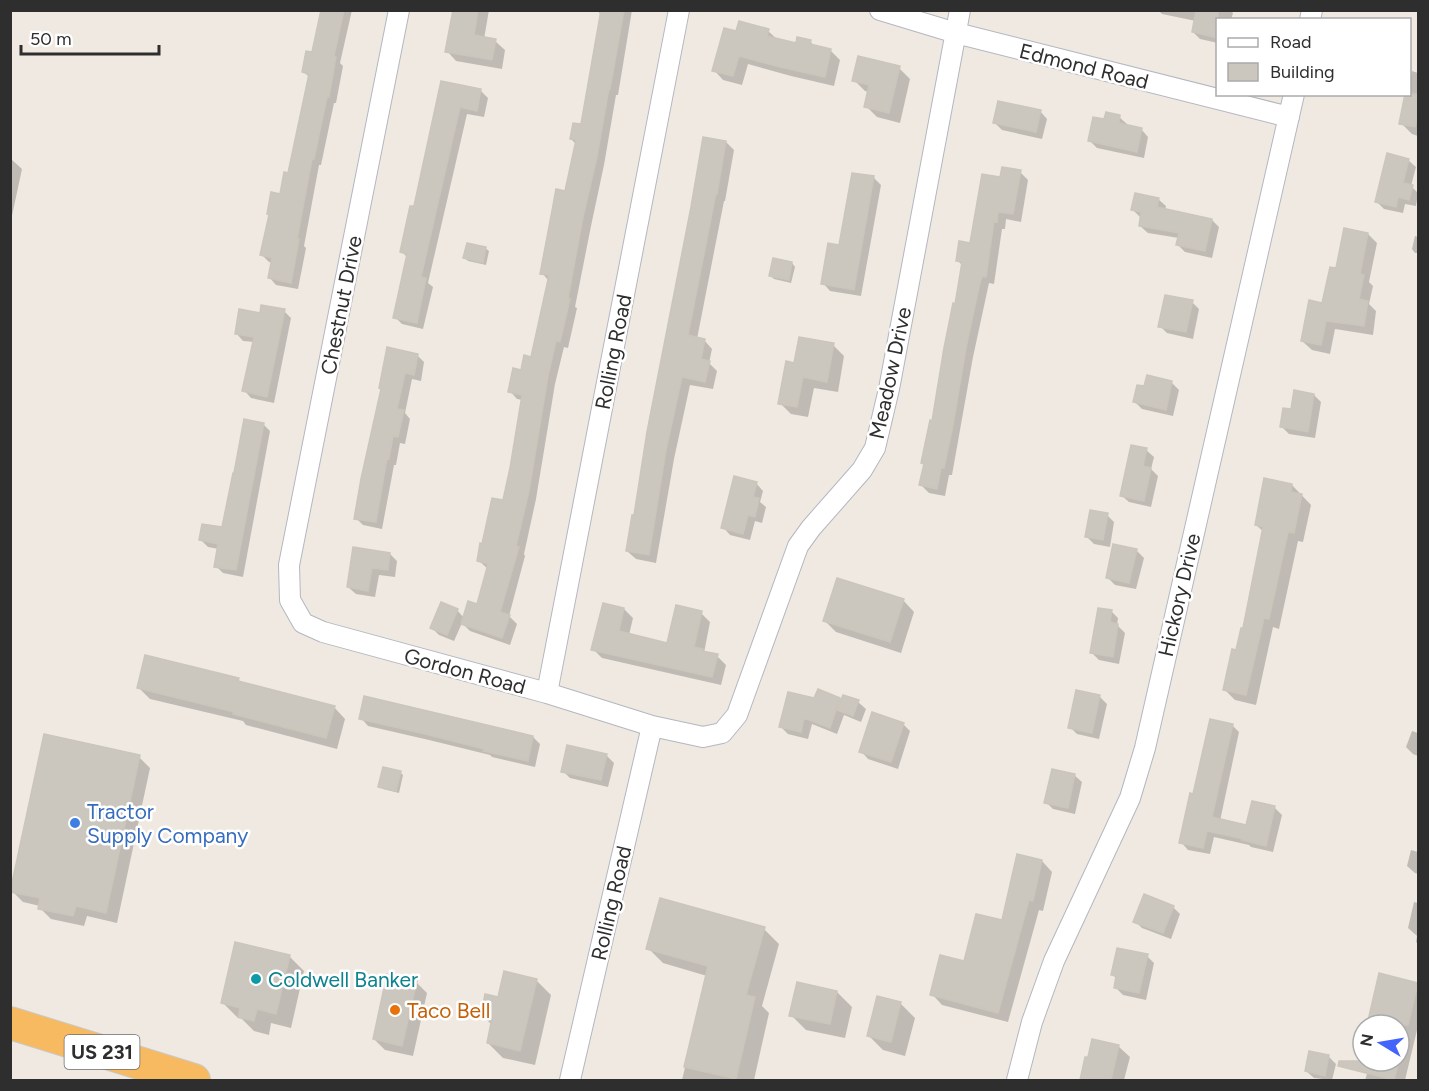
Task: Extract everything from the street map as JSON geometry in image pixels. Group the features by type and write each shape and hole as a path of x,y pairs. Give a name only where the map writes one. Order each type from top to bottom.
{"highway":[{"name":"US 231","path":"10,1023 194,1080"}],"street":[{"name":"Chestnut Drive","path":"290,600 289,565 399,10"},
{"name":"Rolling Road","path":"547,693 679,10"},
{"name":"Edmond Road","path":"880,10 956,33 1289,117"},
{"name":"Meadow Drive","path":"652,726 703,737 722,733 730,724 737,715 798,546 862,470 876,448 960,10"},
{"name":"Hickory Drive","path":"1017,1080 1032,1022 1054,961 1130,798 1145,747 1294,96"},
{"name":"Gordon Road","path":"290,600 303,623 323,632 547,693 652,726"},
{"name":"Rolling Road","path":"570,1080 652,726"}],"building":[{"path":"321,10 344,10 334,56 336,57 329,97 327,97 314,159 312,159 291,283 268,278 272,258 260,255 269,215 267,214 271,192 280,194 284,172 288,173 309,74 302,72 306,51 312,52"},
{"path":"453,10 478,10 474,35 496,39 492,60 445,52"},
{"path":"601,10 624,10 597,157 583,217 568,298 570,299 560,342 556,341 548,376 529,491 516,546 519,547 500,612 510,615 502,638 461,624 468,601 477,604 488,564 477,561 492,498 503,500 522,395 508,392 513,368 521,370 524,355 531,357 549,275 540,274 556,189 565,191 576,140 570,139 573,123 581,124"},
{"path":"1196,10 1218,10 1216,38 1192,32"},
{"path":"739,21 769,29 767,36 796,43 797,37 811,40 810,44 831,49 825,77 739,56 733,76 712,71 724,28 736,31"},
{"path":"858,56 900,66 889,113 864,107 869,85 852,81"},
{"path":"441,81 481,89 477,111 460,107 421,277 426,278 417,323 393,318 407,254 400,252 410,206 414,206"},
{"path":"1419,94 1419,109 1415,127 1399,124 1405,96"},
{"path":"998,101 1041,110 1036,132 993,123"},
{"path":"1106,112 1120,115 1119,123 1142,128 1137,152 1088,141 1093,117 1104,119"},
{"path":"703,137 726,141 688,335 705,339 701,359 710,361 705,382 682,377 666,450 649,555 626,551"},
{"path":"1387,153 1409,159 1403,183 1413,185 1409,200 1398,197 1396,207 1375,202"},
{"path":"1002,167 1021,170 1013,214 998,212 997,222 994,221 986,277 982,276 979,287 953,425 937,489 919,485 924,464 921,463 930,420 932,421 962,262 956,261 959,241 970,243 982,174 1000,177"},
{"path":"852,173 874,176 854,290 821,284 828,243 839,245"},
{"path":"1135,193 1159,198 1157,207 1212,219 1205,251 1176,245 1179,233 1139,226 1141,212 1131,210"},
{"path":"1344,228 1368,233 1360,274 1364,275 1359,299 1368,301 1364,326 1326,321 1321,345 1301,341 1309,300 1322,303 1330,267 1336,268"},
{"path":"467,243 486,247 483,263 463,258"},
{"path":"773,258 792,262 789,280 769,276"},
{"path":"1165,295 1193,300 1186,332 1158,327"},
{"path":"261,305 285,309 267,397 242,391 254,337 235,334 239,309 260,313"},
{"path":"799,337 834,343 827,382 803,377 797,407 778,404 786,361 794,363"},
{"path":"387,347 418,354 414,375 405,373 397,409 404,410 398,437 393,436 389,459 387,458 376,522 354,519 381,389 379,388"},
{"path":"1147,375 1172,381 1166,410 1133,402 1137,385 1144,386"},
{"path":"1294,390 1314,394 1308,432 1280,427 1283,408 1291,409"},
{"path":"244,419 264,423 236,570 214,567 218,544 199,540 202,524 222,527"},
{"path":"1131,445 1147,448 1143,466 1151,468 1144,501 1120,496"},
{"path":"734,476 757,482 753,497 759,498 755,517 748,515 743,534 721,528"},
{"path":"1264,478 1292,484 1291,492 1302,494 1294,533 1288,532 1269,619 1264,618 1246,695 1223,690 1232,649 1236,650 1241,628 1243,628 1263,527 1255,525"},
{"path":"1090,510 1108,513 1103,540 1085,537"},
{"path":"1113,544 1137,549 1129,583 1106,578"},
{"path":"353,547 390,553 388,570 372,568 368,591 347,587"},
{"path":"837,578 904,599 890,642 823,621"},
{"path":"441,602 458,609 447,635 430,628"},
{"path":"603,603 624,608 619,631 667,643 676,605 702,611 694,647 718,654 712,677 591,650"},
{"path":"1098,608 1112,610 1110,622 1118,624 1113,657 1090,653"},
{"path":"145,655 239,678 238,681 335,706 326,738 137,688"},
{"path":"818,689 840,698 830,728 804,718 801,732 779,727 788,692 814,698"},
{"path":"1076,690 1100,695 1092,733 1068,728"},
{"path":"843,695 859,700 853,716 837,710"},
{"path":"364,696 533,736 528,761 359,719"},
{"path":"872,712 904,723 891,762 859,752"},
{"path":"1210,719 1233,724 1212,817 1246,825 1252,801 1275,806 1266,846 1207,831 1203,848 1179,843"},
{"name":"Tractor Supply Company","path":"44,734 140,755 106,913 76,906 73,916 38,909 40,898 10,892"},
{"path":"567,745 607,754 601,780 561,772"},
{"path":"383,767 401,771 396,791 378,787"},
{"path":"1052,769 1075,774 1068,808 1044,803"},
{"path":"1017,854 1042,860 1033,901 1029,900 998,1013 930,995 940,955 964,961 976,914 1002,920"},
{"path":"1144,894 1174,906 1163,933 1133,922"},
{"path":"660,898 765,927 746,995 755,997 736,1079 684,1067 708,966 646,949"},
{"name":"Coldwell Banker","path":"235,942 290,955 276,1014 257,1009 254,1021 238,1017 240,1008 221,1003"},
{"path":"1117,948 1148,954 1139,993 1114,988 1116,976 1111,975"},
{"path":"504,971 537,979 520,1051 487,1043 492,1018 481,1016 485,994 498,997"},
{"path":"1379,973 1418,983 1411,1013 1370,1013"},
{"name":"Taco Bell","path":"387,974 417,981 402,1046 373,1039"},
{"path":"797,982 837,991 830,1024 789,1016"},
{"path":"877,996 901,1002 891,1042 867,1036"},
{"path":"1092,1039 1119,1045 1111,1080 1080,1080"},
{"path":"1309,1051 1329,1055 1325,1076 1305,1071"},
{"path":"1339,1061 1351,1061 1351,1069 1338,1066"},
{"path":"1366,1073 1396,1073 1394,1080"}],"place":[{"name":"Tractor Supply Company","path":"75,823"},
{"name":"Coldwell Banker","path":"256,979"},
{"name":"Taco Bell","path":"395,1010"}]}
